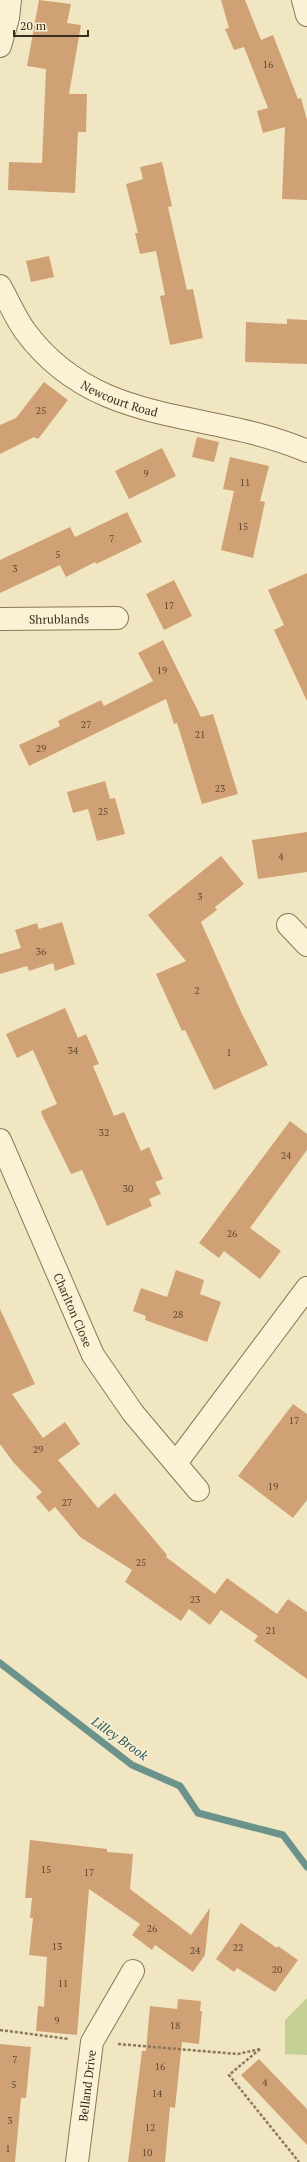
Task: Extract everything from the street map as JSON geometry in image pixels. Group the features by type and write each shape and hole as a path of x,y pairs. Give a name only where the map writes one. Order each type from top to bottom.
{"street":[{"path":"0,46 8,18 10,0"},
{"path":"303,0 307,15"},
{"name":"Newcourt Road","path":"0,286 24,330 37,346 68,374 87,387 131,406 242,430 307,451"},
{"name":"Shrublands","path":"0,619 118,618"},
{"path":"288,925 307,945"},
{"name":"Charlton Close","path":"0,1140 93,1355 133,1413 198,1490"},
{"path":"176,1463 307,1288"},
{"name":"Belland Drive","path":"77,2162 92,2042 133,1972"}],"path":[{"path":"0,2030 92,2042 238,2054 260,2049 229,2075 298,2162"}],"green space":[{"path":"307,1998 307,2055 285,2054 285,2020"}],"building":[{"path":"39,0 71,4 67,23 81,25 69,94 87,94 86,132 78,132 75,193 8,190 9,162 42,163 46,69 27,66"},
{"path":"221,0 245,0 261,40 273,35 298,99 301,98 307,120 307,200 282,199 285,127 263,133 257,111 268,108 244,47 234,50 225,29 229,28"},
{"path":"162,162 172,206 168,207 187,290 193,289 203,338 170,345 160,296 165,295 156,251 140,254 135,233 138,233 126,184 143,179 140,167"},
{"path":"49,256 54,277 31,282 26,261"},
{"path":"287,319 307,320 307,364 245,362 246,322 287,324"},
{"path":"44,382 68,400 38,439 34,437 0,454 0,425 16,418"},
{"path":"197,437 219,442 214,462 192,457"},
{"path":"162,448 176,476 129,499 115,471"},
{"path":"230,457 269,466 260,501 265,502 253,558 221,550 234,491 223,489"},
{"path":"127,512 142,542 96,564 95,562 66,577 60,565 0,593 0,560 70,527 75,537"},
{"path":"307,573 307,701 274,630 284,625 268,590"},
{"path":"174,580 192,616 164,630 146,594"},
{"path":"163,640 201,717 213,714 238,794 202,804 177,723 174,724 166,699 29,766 19,745 60,726 58,721 101,700 104,706 153,681 138,653"},
{"path":"105,781 110,799 115,798 125,834 97,841 88,809 73,813 67,792"},
{"path":"307,832 307,872 258,879 252,840"},
{"path":"221,856 244,884 215,907 217,910 201,922 242,1014 268,1065 214,1090 185,1030 182,1031 156,974 186,961 148,915"},
{"path":"62,922 75,964 55,971 53,963 29,971 27,966 0,974 0,954 21,948 15,930 37,923 39,929"},
{"path":"65,1008 78,1038 86,1034 99,1064 93,1066 114,1116 124,1112 141,1151 149,1147 163,1179 155,1182 161,1194 149,1199 152,1206 107,1226 82,1170 71,1174 42,1115 41,1111 57,1104 33,1050 17,1058 6,1034"},
{"path":"290,1121 307,1134 307,1150 250,1228 281,1251 260,1279 224,1251 219,1258 199,1243"},
{"path":"176,1270 204,1280 200,1294 221,1302 207,1342 145,1320 146,1316 133,1311 141,1288 167,1297"},
{"path":"0,1309 35,1384 12,1394 43,1438 65,1422 80,1444 58,1460 98,1508 115,1493 167,1555 166,1557 215,1594 227,1578 277,1614 288,1599 307,1612 307,1679 254,1641 258,1636 221,1610 210,1625 189,1609 181,1621 125,1582 132,1570 80,1537 55,1507 49,1512 36,1497 42,1492 13,1462 0,1444"},
{"path":"293,1404 307,1414 307,1500 293,1518 238,1476"},
{"path":"30,1840 107,1849 107,1852 133,1854 130,1889 191,1935 210,1908 205,1955 193,1972 155,1945 152,1950 132,1935 140,1924 89,1889 77,2035 36,2031 38,2006 44,2007 47,1957 29,1955 33,1918 30,1918 32,1898 25,1898"},
{"path":"241,1923 277,1948 278,1946 298,1960 275,1992 237,1968 234,1972 216,1959"},
{"path":"178,1999 201,2001 200,2011 202,2011 199,2044 182,2042 175,2108 170,2107 165,2162 128,2162 142,2051 146,2051 150,2006 177,2009"},
{"path":"0,2044 31,2047 26,2098 21,2098 15,2162 0,2162"},
{"path":"259,2059 307,2109 307,2145 241,2075"}],"waterway":[{"name":"Lilley Brook","path":"0,1663 132,1765 180,1786 198,1813 283,1835 307,1867"}]}
